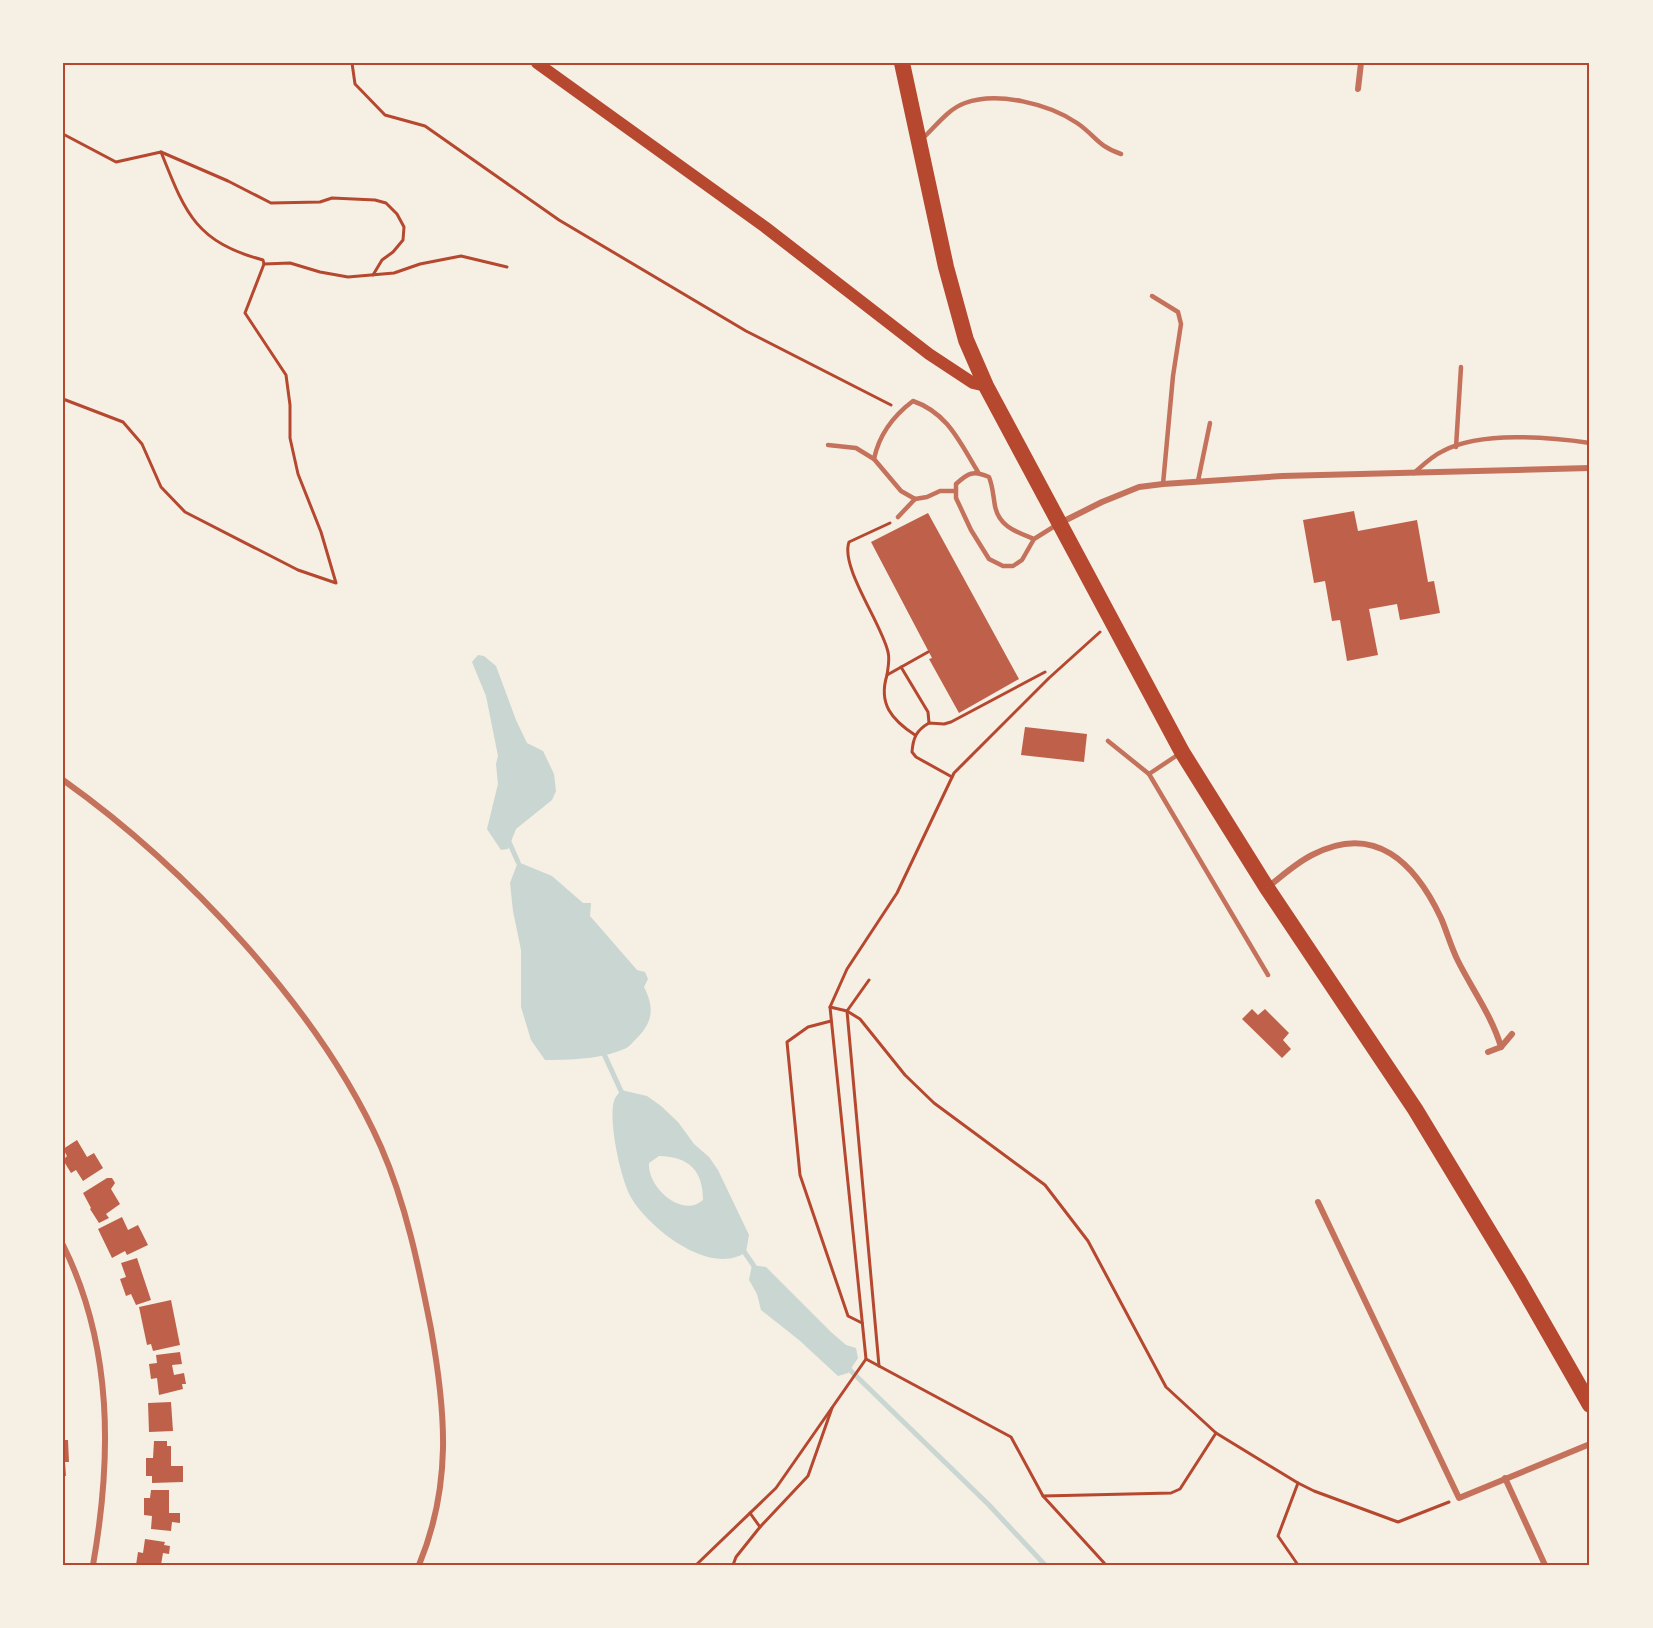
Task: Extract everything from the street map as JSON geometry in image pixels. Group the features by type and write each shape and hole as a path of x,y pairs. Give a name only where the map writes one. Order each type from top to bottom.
{"highway":[{"path":"902,63 946,267 966,340 986,386 1182,752 1267,888 1415,1109 1519,1281 1590,1406"}],"main road":[{"path":"537,63 765,227 929,354 973,383 986,386"}],"street":[{"path":"1358,88 1361,63"},
{"path":"1060,523 1102,502 1139,488 1163,484 1282,476 1590,468"},
{"path":"63,780 117,820 154,853 250,951 325,1047 344,1077 380,1145 403,1208 422,1283 439,1378 444,1439 443,1474 431,1536 419,1565"},
{"path":"1267,888 1313,854 1339,845 1364,843 1392,853 1416,875 1440,917 1457,959 1496,1030 1501,1047"},
{"path":"1488,1052 1501,1047 1512,1034"},
{"path":"1318,1202 1459,1498 1590,1444"},
{"path":"63,1245 87,1306 97,1347 104,1403 106,1430 104,1498 93,1565"},
{"path":"1505,1478 1545,1565"}],"lane":[{"path":"919,142 951,111 965,103 1008,99 1042,106 1061,114 1077,123 1101,146 1121,154"},
{"path":"1152,296 1178,312 1181,324 1173,376 1163,484"},
{"path":"1456,447 1461,368"},
{"path":"874,459 877,445 900,410 913,401 924,405 939,415 954,431 978,472 988,477 994,490 999,519 1009,528 1034,539"},
{"path":"1198,481 1210,423"},
{"path":"1414,473 1445,450 1498,438 1537,437 1590,443"},
{"path":"828,445 856,448 874,459 901,491 915,499"},
{"path":"978,472 965,475 956,484 954,491 971,530 989,560 1003,566 1013,566 1022,560 1034,539 1060,523"},
{"path":"898,518 915,499 940,491 954,491"},
{"path":"1108,741 1149,774 1268,975"},
{"path":"1149,774 1182,752"}],"path":[{"path":"352,63 355,84 385,115 425,126 568,226 746,331 900,410"},
{"path":"63,134 116,162 161,152 271,202 320,202 332,198 375,200 386,203 397,214 404,227 404,240 382,260 373,275"},
{"path":"161,152 180,198 205,234 238,252 263,260 264,264"},
{"path":"264,264 290,263 320,273 348,277 394,273 420,264 461,256 507,267"},
{"path":"63,399 123,422 142,444 161,487 185,512 297,570 336,583 321,532 298,474 290,438 290,405 286,375 245,313 264,264"},
{"path":"898,518 849,542 848,547 852,568 889,652 884,689 891,714 898,725 915,735"},
{"path":"696,1565 776,1488 866,1359 830,1007 847,969 897,893 954,773 1032,693 1113,621"},
{"path":"887,675 928,652"},
{"path":"901,667 928,712 929,723"},
{"path":"952,777 916,757 912,752 915,735 929,723 951,722 1045,672"},
{"path":"869,980 846,1011 879,1366"},
{"path":"830,1007 846,1011 860,1019 905,1076 934,1103 1045,1185 1088,1241 1166,1387 1215,1433 1314,1491 1398,1522 1459,1498"},
{"path":"831,1021 808,1028 787,1042 793,1109 800,1175 848,1316 862,1323"},
{"path":"866,1359 1011,1437 1043,1496 1106,1565"},
{"path":"732,1565 735,1557 760,1527 808,1476 834,1404"},
{"path":"1043,1496 1171,1493 1180,1489 1215,1433"},
{"path":"1298,1483 1278,1536 1298,1565"},
{"path":"750,1513 760,1527"}],"shaded area":[{"path":"478,655 484,656 496,666 527,743 543,751 554,774 556,791 552,800 516,829 508,849 501,850 487,829 498,784 496,764 498,756 486,696 472,662"},
{"path":"518,862 552,876 583,903 591,903 590,916 637,970 645,972 648,979 644,987 650,1002 650,1016 645,1028 627,1048 595,1057 545,1060 531,1040 521,1007 521,950 510,883"},
{"path":"621,1090 647,1096 661,1106 678,1122 694,1144 709,1157 718,1170 749,1235 746,1252 732,1258 716,1258 699,1254 667,1236 641,1211 628,1191 614,1136 613,1110 615,1100","holes":["659,1156 686,1162 697,1173 703,1200 695,1205 685,1206 667,1198 660,1190 654,1182 649,1163"]},
{"path":"752,1265 766,1267 831,1332 846,1345 856,1348 858,1358 848,1373 838,1376 799,1340 761,1310 757,1294 749,1280"}],"building":[{"path":"1354,511 1358,531 1417,520 1428,582 1434,581 1440,613 1400,620 1397,604 1369,609 1378,655 1347,661 1340,620 1332,621 1325,581 1314,583 1303,520"},
{"path":"928,513 1019,679 959,713 929,659 932,658 871,542"},
{"path":"1025,727 1087,734 1084,762 1021,755"},
{"path":"1252,1009 1258,1015 1265,1009 1289,1033 1283,1040 1291,1049 1282,1058 1242,1019"},
{"path":"77,1140 87,1157 94,1153 103,1168 83,1181 76,1170 71,1173 63,1160 67,1156 63,1149"},
{"path":"107,1178 112,1178 115,1183 111,1189 120,1204 106,1214 109,1218 99,1223 83,1193"},
{"path":"122,1217 128,1230 138,1225 148,1245 127,1255 125,1251 112,1258 98,1229"},
{"path":"137,1258 151,1300 136,1305 131,1294 126,1296 120,1279 126,1277 121,1263"},
{"path":"171,1300 180,1345 153,1351 151,1344 147,1345 139,1307"},
{"path":"180,1352 182,1364 172,1365 174,1375 184,1373 186,1384 182,1384 183,1389 159,1395 157,1378 151,1379 149,1364 157,1363 156,1355"},
{"path":"171,1402 173,1431 149,1432 148,1403"},
{"path":"63,1440 68,1440 69,1462 65,1462 66,1476 63,1476"},
{"path":"154,1441 167,1441 167,1446 171,1446 171,1466 183,1466 183,1482 152,1483 152,1476 146,1476 146,1458 153,1458"},
{"path":"151,1490 169,1490 169,1513 180,1513 180,1523 172,1522 171,1531 151,1529 152,1516 144,1515 144,1498 150,1498"},
{"path":"145,1539 165,1542 164,1545 170,1546 169,1554 163,1553 161,1565 136,1565 138,1552 143,1553"}],"waterway":[{"path":"509,842 518,862"},
{"path":"604,1054 621,1091"},
{"path":"745,1253 754,1266"},
{"path":"850,1370 989,1505 1045,1565"}]}
